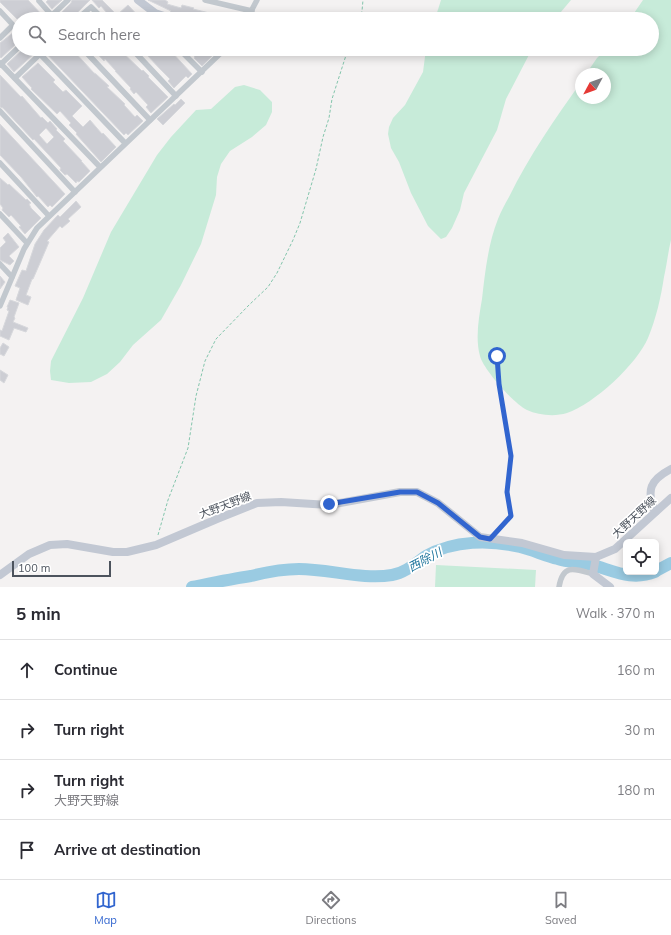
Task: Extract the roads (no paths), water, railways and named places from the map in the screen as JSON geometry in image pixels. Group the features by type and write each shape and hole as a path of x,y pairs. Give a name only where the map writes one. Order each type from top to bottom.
{"main road":[{"path":"138,0 155,12"},
{"path":"655,512 650,497 650,492 654,481 671,469"},
{"name":"大野天野線","path":"0,575 29,554 50,545 67,544 113,552 127,552 156,545 257,503 281,502 329,504 400,492 417,492 438,503 480,537 522,543 595,566 671,498"},
{"path":"595,566 610,587"}],"street":[{"path":"39,0 48,12"},
{"path":"57,12 68,0"},
{"path":"206,0 218,1 252,11 256,0"},
{"path":"85,12 91,6 97,12"},
{"path":"0,11 12,23"},
{"path":"0,38 12,27"},
{"path":"12,53 0,64 100,168"},
{"path":"15,78 38,56"},
{"path":"42,56 125,143"},
{"path":"90,56 150,120"},
{"path":"139,56 176,96"},
{"path":"186,56 202,72"},
{"path":"0,306 27,243 37,228 218,56"},
{"path":"0,111 75,192"},
{"path":"0,163 49,216"},
{"path":"0,214 27,243"},
{"path":"0,264 12,277"},
{"path":"559,587 561,577 565,572 595,566"}],"waterway":[{"name":"西除川","path":"192,587 269,572 293,569 310,569 369,576 392,575 406,570 426,556 437,551 460,544 472,543 497,543 520,547 561,560 588,564 623,574"},
{"name":"西除川","path":"659,569 671,563"},
{"name":"西除川","path":"629,575 646,575"}]}
